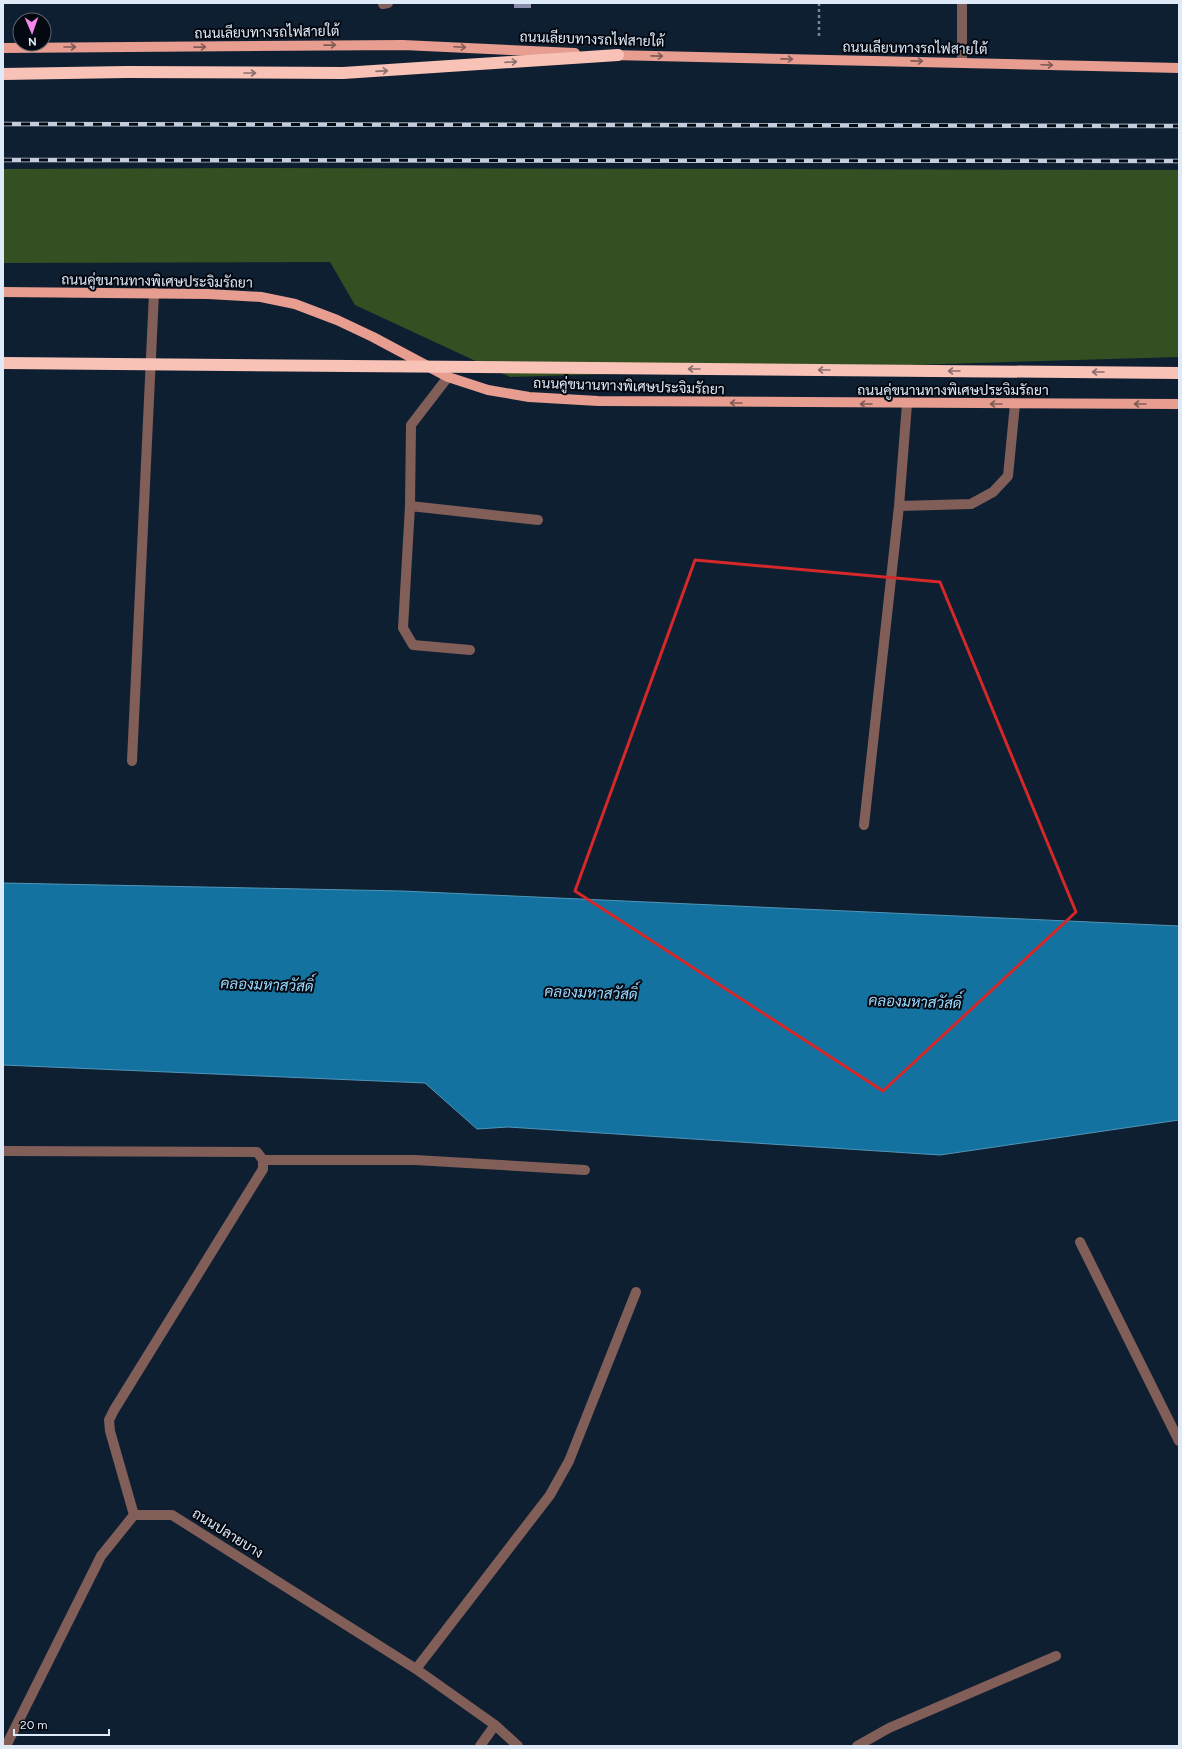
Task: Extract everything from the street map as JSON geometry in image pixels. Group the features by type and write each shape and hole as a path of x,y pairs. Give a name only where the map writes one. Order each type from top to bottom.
{"highway":[{"path":"3,74 127,72 343,74 618,55"},
{"path":"3,363 1179,373"}],"main road":[{"name":"ถนนเลียบทางรถไฟสายใต้","path":"3,48 403,45 618,55 1179,68"},
{"name":"ถนนคู่ขนานทางพิเศษประจิมรัถยา","path":"3,292 208,294 261,297 295,304 337,320 373,337 448,377 488,390 529,397 598,402 1179,404"}],"street":[{"path":"962,3 962,62"},
{"path":"132,762 154,293"},
{"path":"448,377 411,425 410,506 403,628 414,645 470,650"},
{"path":"864,825 899,506 907,404"},
{"path":"899,506 971,504 993,492 1008,476 1015,404"},
{"path":"410,506 538,520"},
{"path":"3,1151 257,1152 264,1160 263,1169 118,1403 109,1420 110,1431 134,1515 101,1556 6,1746"},
{"path":"264,1160 415,1160 585,1170"},
{"path":"1080,1242 1179,1441"},
{"path":"416,1669 550,1495 569,1461 636,1292"},
{"name":"ถนนปลายบาง","path":"134,1515 172,1515 416,1669 495,1725 518,1746"},
{"path":"858,1746 889,1728 1056,1656"},
{"path":"480,1746 495,1725"}],"path":[{"path":"819,3 819,60"}],"highlighted area":[{"path":"695,560 940,582 1076,912 883,1091 575,891"}],"green space":[{"path":"243,168 1179,170 1179,357 510,377 355,305 330,262 3,263 3,169"}],"water":[{"name":"คลองมหาสวัสดิ์","path":"3,883 402,891 1179,926 1179,1120 940,1155 508,1127 477,1129 425,1083 3,1065"}],"building":[{"path":"514,3 531,3 531,8 514,8"}],"railway":[{"path":"3,124 1179,126"},
{"path":"3,160 1179,161"}]}
